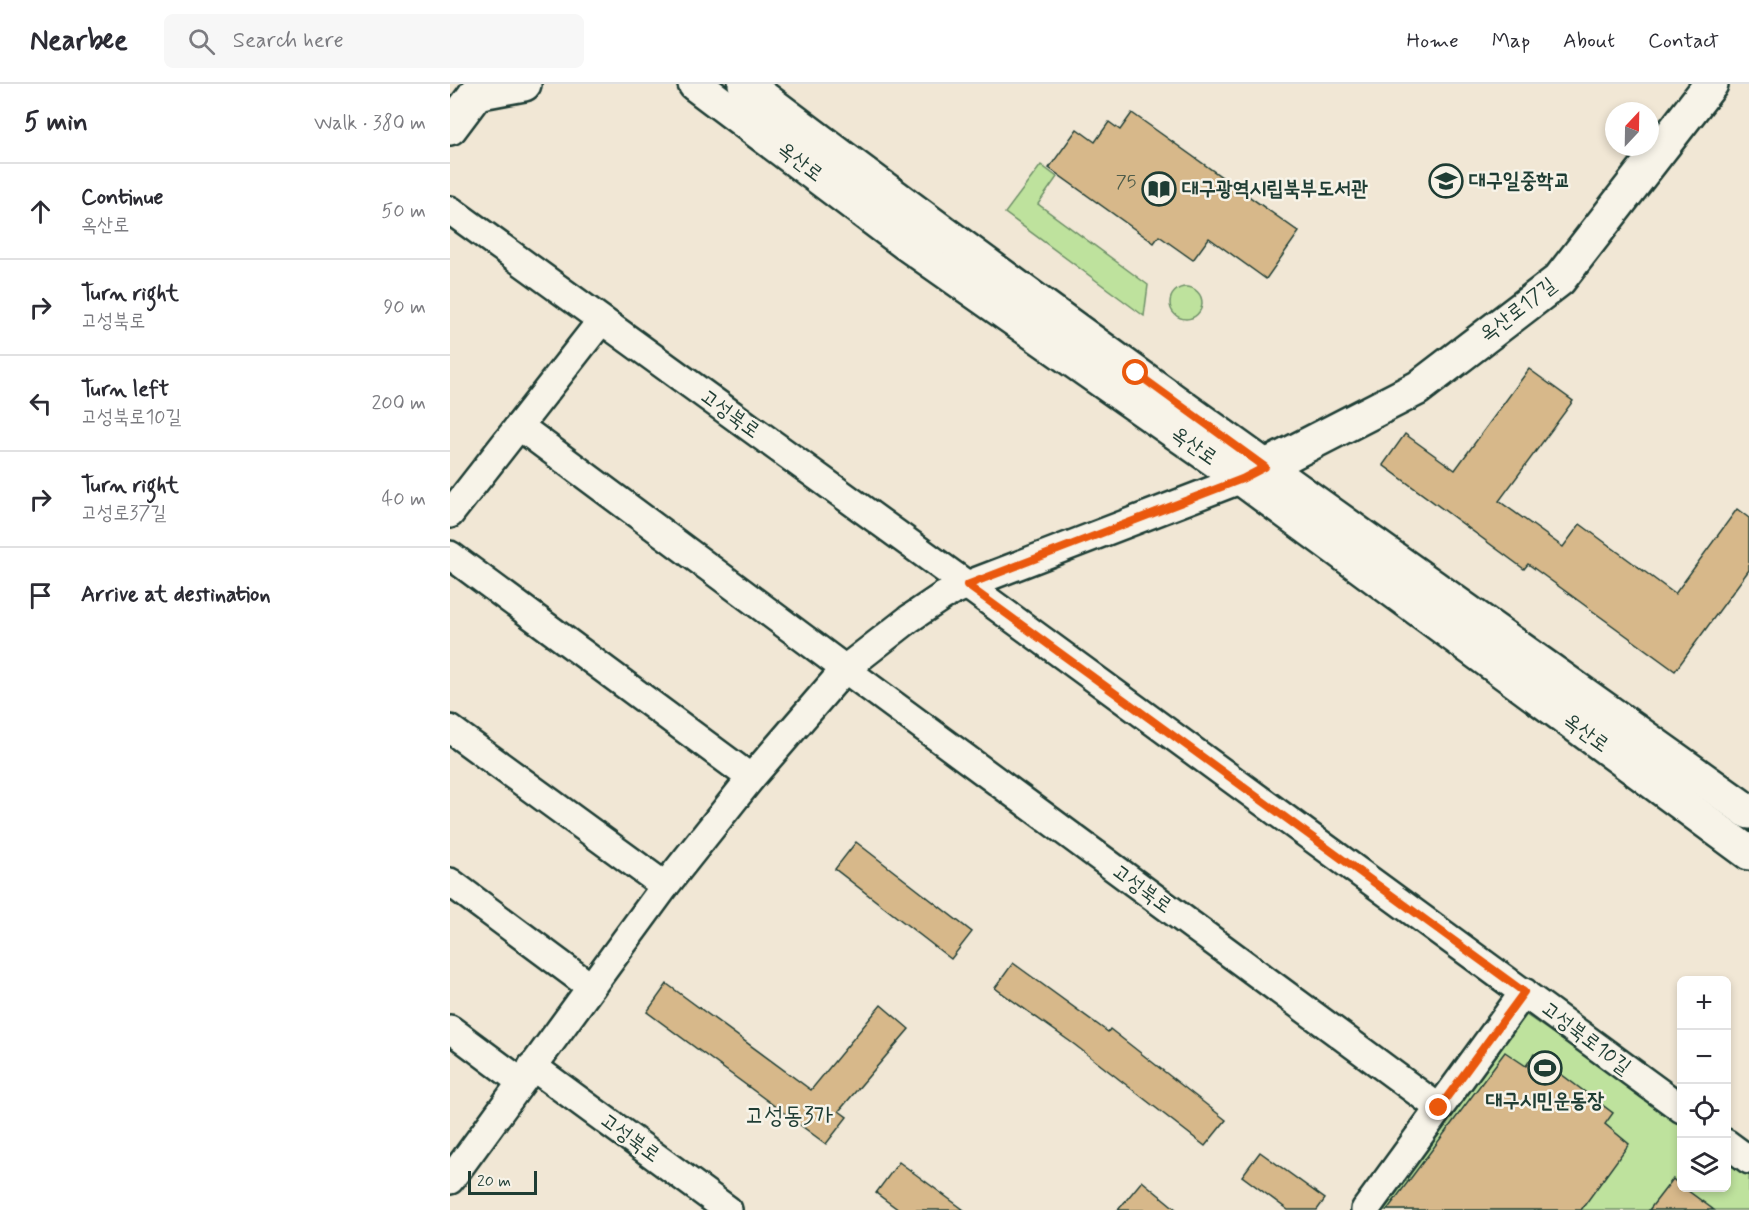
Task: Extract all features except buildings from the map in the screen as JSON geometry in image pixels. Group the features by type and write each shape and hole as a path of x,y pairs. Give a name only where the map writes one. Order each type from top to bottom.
{"main road":[{"path":"450,128 479,88 524,84"},
{"name":"옥산로","path":"695,84 907,244 1254,473 1749,812"},
{"name":"옥산로","path":"745,84 1749,854"},
{"name":"옥산로17길","path":"1254,473 1418,388 1559,280 1711,84"}],"street":[{"name":"고성북로","path":"450,210 967,585"},
{"path":"450,514 601,321"},
{"name":"고성북로","path":"519,426 1439,1108"},
{"path":"450,1180 665,886 751,778 845,669 909,619 943,596 1254,473"},
{"path":"450,555 751,778"},
{"name":"고성북로10길","path":"967,585 1677,1105"},
{"path":"450,729 665,886"},
{"path":"450,882 591,987"},
{"path":"1365,1210 1524,992"},
{"name":"고성북로","path":"450,1029 526,1074 728,1210"},
{"path":"1731,1147 1749,1160"}],"green space":[{"path":"1041,165 1057,177 1038,204 1148,285 1144,316 1005,213"},
{"path":"1186,287 1197,292 1202,303 1197,314 1186,319 1175,314 1170,303 1175,292"},
{"name":"대구시민운동장","path":"1526,1015 1677,1118 1677,1192 1731,1192 1731,1157 1749,1170 1749,1210 1384,1210"}],"place":[{"name":"대구일중학교","path":"1446,181"},
{"name":"대구광역시립북부도서관","path":"1159,189"},
{"name":"대구시민운동장","path":"1545,1068"}],"district":[{"name":"고성동3가","path":"789,1116"}],"route":[{"path":"1136,373 1265,467 1242,479 967,585 1524,992 1439,1108"}]}
